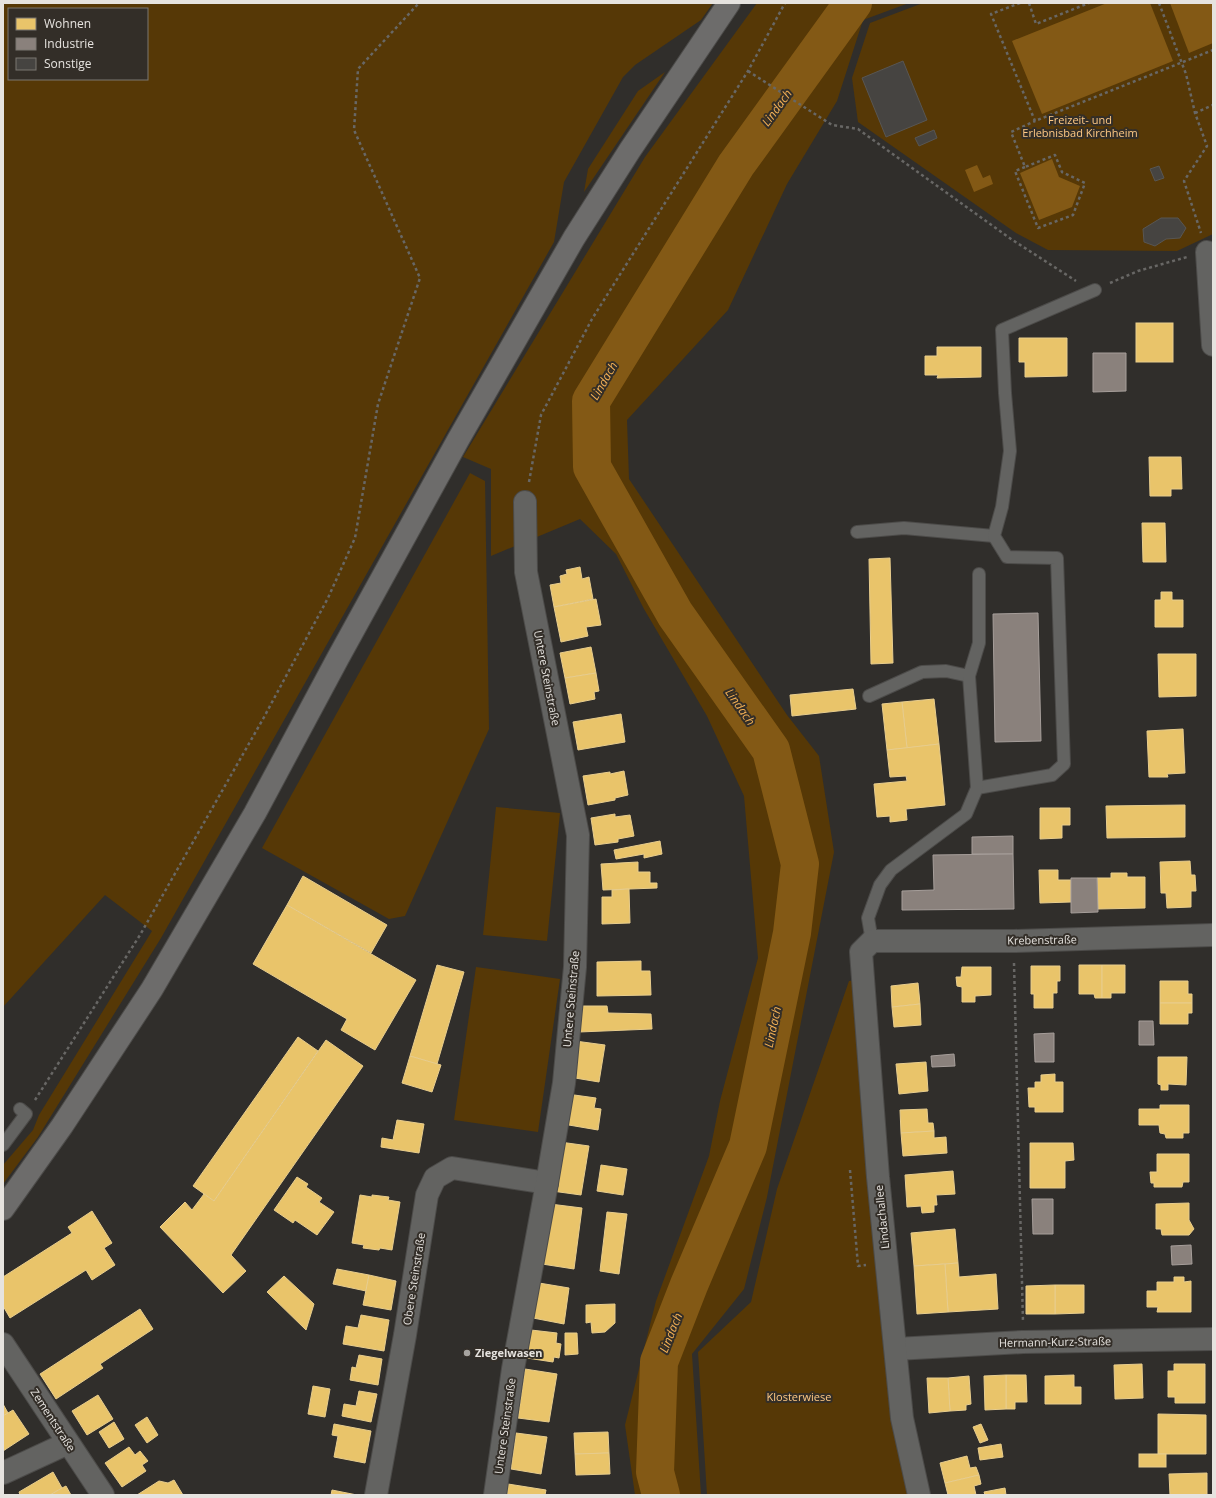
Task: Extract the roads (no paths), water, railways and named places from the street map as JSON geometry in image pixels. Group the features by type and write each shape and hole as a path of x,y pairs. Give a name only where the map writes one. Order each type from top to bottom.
{"main road":[{"path":"3,1209 62,1126 156,982 251,819 458,440 574,238 630,150 729,3"}],"street":[{"path":"1205,245 1213,345"},
{"name":"Untere Steinstraße","path":"495,1495 513,1369 548,1183 564,1083 575,967 578,835 526,572 525,502"},
{"name":"Krebenstraße","path":"872,942 1014,941 1213,935"},
{"name":"Lindachallee","path":"872,942 861,952 878,1177 902,1418 919,1495"},
{"name":"Obere Steinstraße","path":"376,1495 405,1335 428,1195 435,1178 452,1168 548,1183"},
{"name":"Hermann-Kurz-Straße","path":"896,1349 1023,1342 1213,1339"},
{"name":"Zementstraße","path":"3,1344 103,1495"},
{"path":"3,1473 68,1443"}],"lane":[{"path":"977,788 1052,774 1064,764 1057,558 1007,557 994,536 1002,508 1010,451 1002,330 1095,290"},
{"path":"857,532 904,528 994,536"},
{"path":"872,942 868,918 880,884 892,870 966,814 977,788 969,676 979,643 979,574"},
{"path":"869,696 922,672 946,671 969,676"},
{"path":"3,1145 23,1112"}],"waterway":[{"name":"Lindach","path":"661,1495 655,1472 659,1362 689,1285 748,1146 792,933 800,864 771,750 675,614 592,467 591,401 736,165 853,3"}],"place":[{"name":"Ziegelwasen","path":"467,1353"}],"park label":[{"name":"Freizeit- und Erlebnisbad Kirchheim","path":"1080,126"},
{"name":"Klosterwiese","path":"799,1397"}]}
